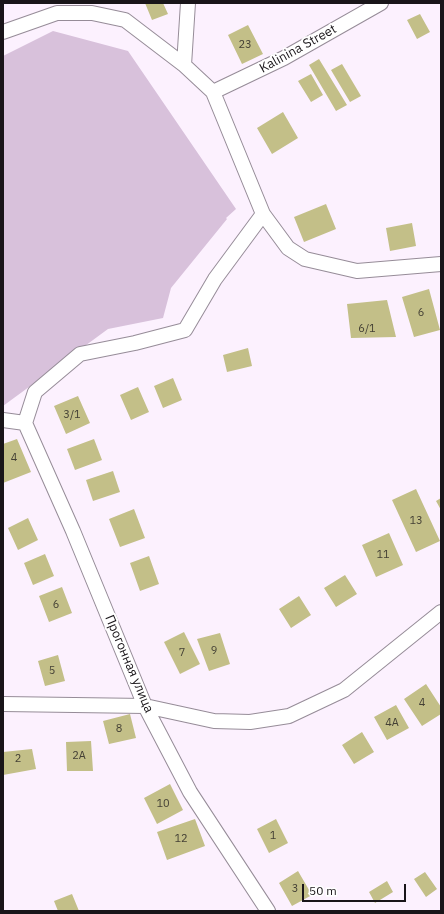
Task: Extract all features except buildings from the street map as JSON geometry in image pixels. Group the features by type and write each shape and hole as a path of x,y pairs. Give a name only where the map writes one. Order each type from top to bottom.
{"street":[{"path":"184,65 188,3"},
{"name":"Kalinina Street","path":"214,92 284,58 381,3"},
{"path":"3,32 57,13 92,13 125,20 184,65 214,92 263,214 288,248 305,259 357,271 441,264"},
{"path":"3,420 24,423 35,392 80,354 135,343 185,330 214,279 263,214"},
{"name":"Прогонная улица","path":"24,423 73,531 146,706 190,792 257,891 268,911"},
{"path":"3,704 146,706 214,721 250,722 289,716 344,690 441,612"}],"shaded area":[{"path":"53,31 128,51 236,209 226,218 227,219 171,288 163,318 108,329 3,406 3,56"}]}
